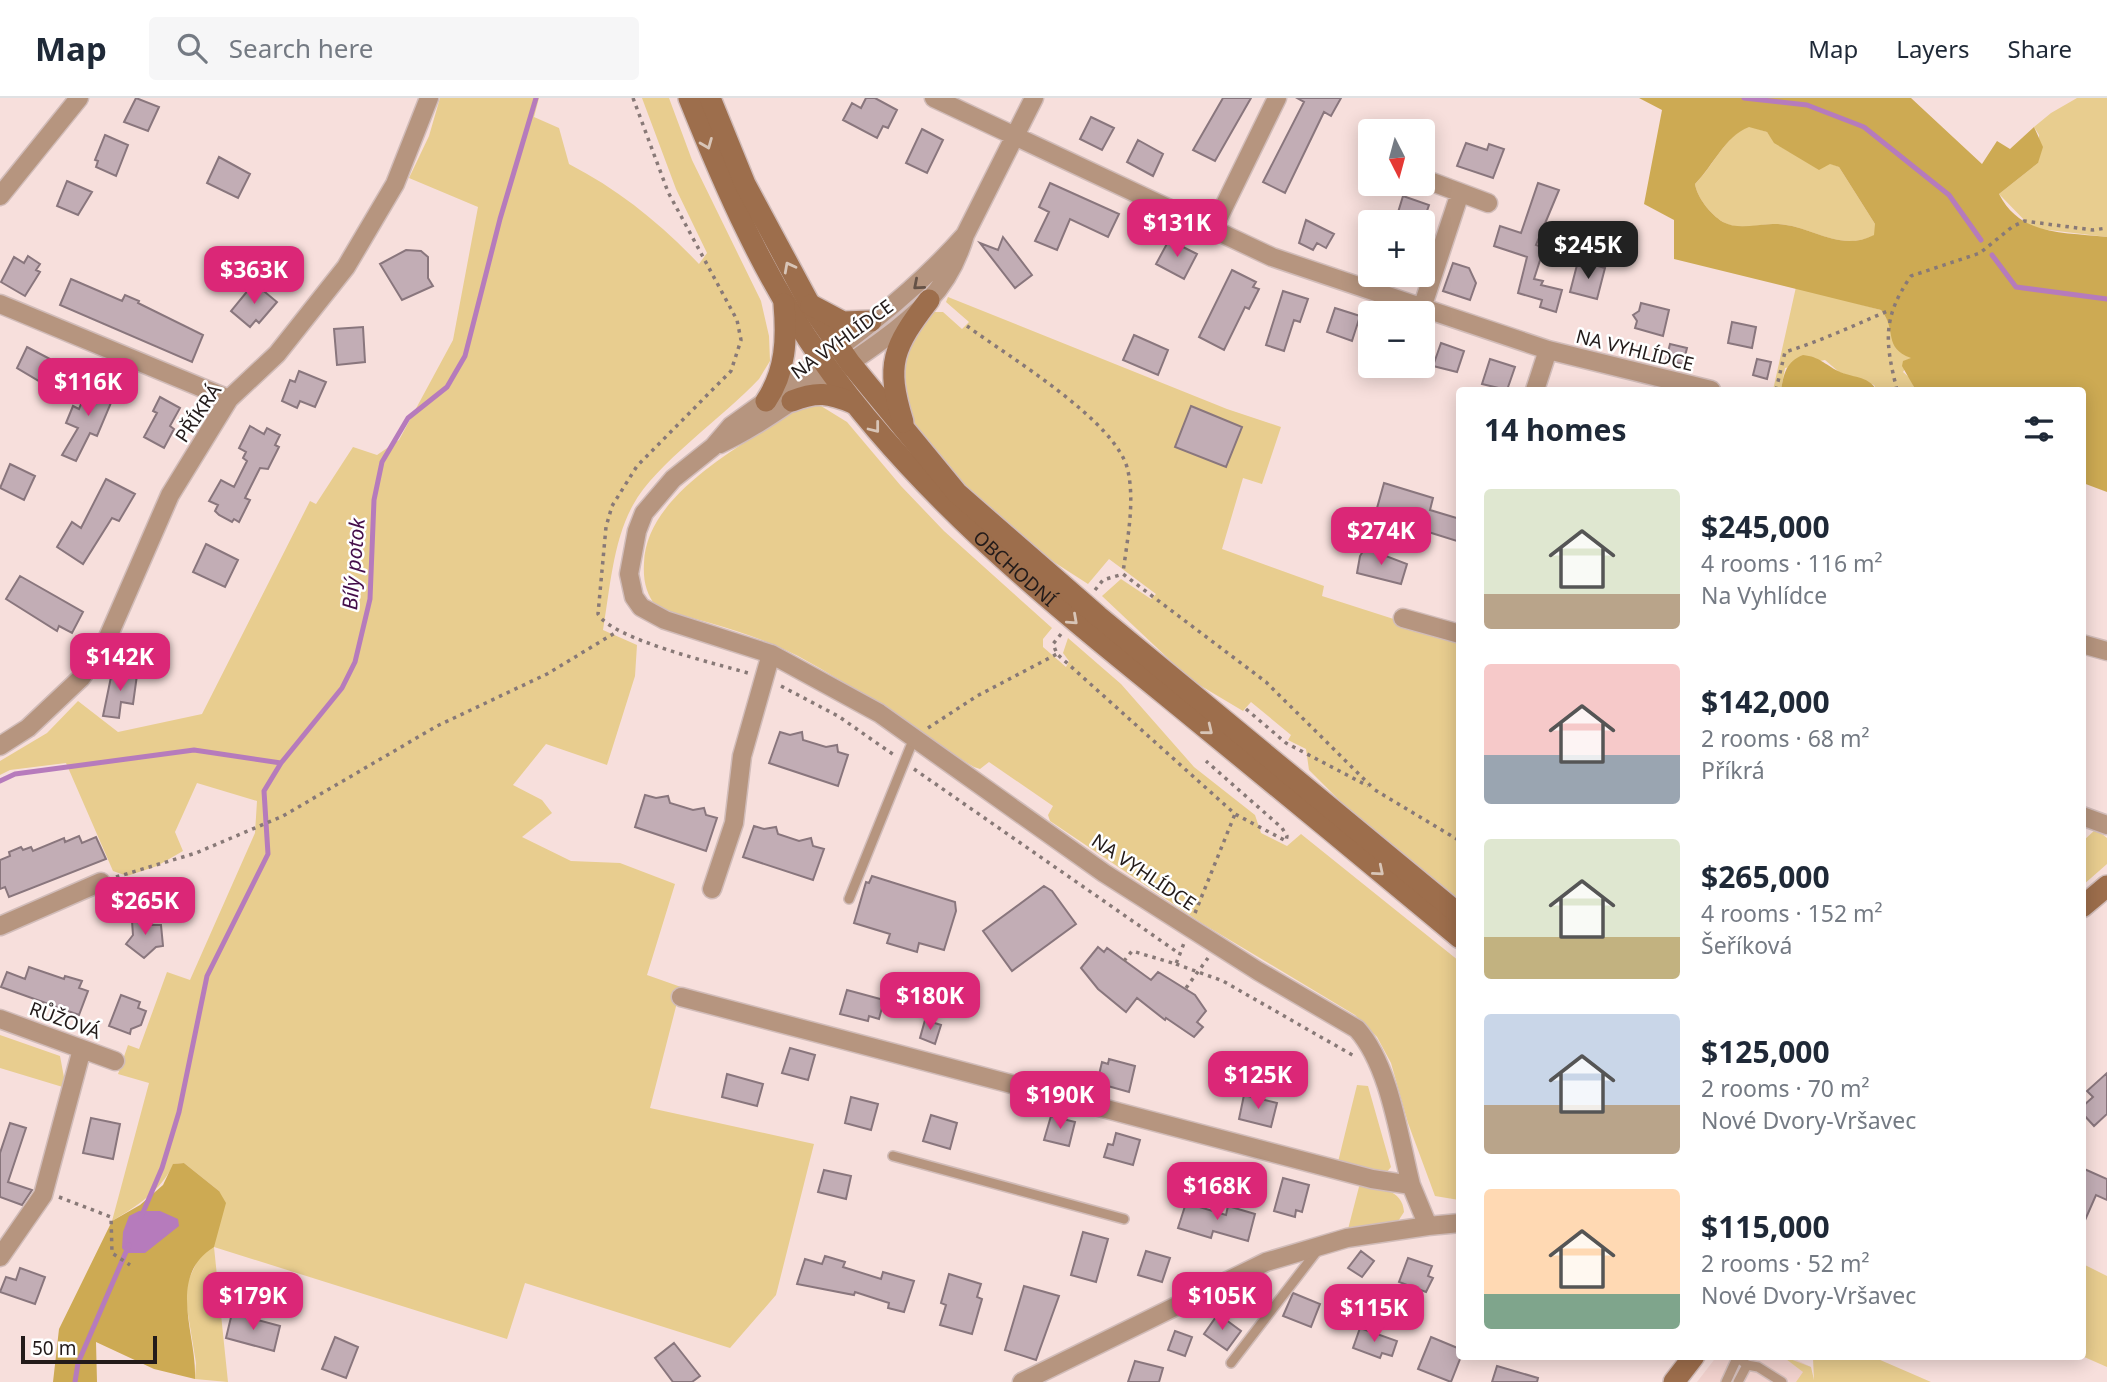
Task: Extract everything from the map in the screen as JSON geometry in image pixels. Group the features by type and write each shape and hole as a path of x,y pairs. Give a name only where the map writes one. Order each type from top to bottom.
{"main road":[{"name":"OBCHODNÍ","path":"689,98 726,189 784,302 835,360 907,434 957,493 1088,607 1456,912"},
{"name":"OBCHODNÍ","path":"710,98 745,184 810,305 857,405 891,448 943,504 1083,628 1456,935"},
{"path":"907,434 892,377 894,359 905,330 929,300"},
{"path":"766,401 780,373 784,353 784,302"},
{"path":"810,305 843,322 871,321"},
{"path":"792,401 812,393 829,392 857,405"},
{"path":"2086,904 2107,886"},
{"path":"1674,1382 1691,1360"}],"street":[{"path":"0,196 79,98"},
{"name":"PŘÍKRÁ","path":"0,746 28,728 81,678 105,644 170,495 229,399 277,354 346,267 395,184 429,98"},
{"name":"NA VYHLÍDCE","path":"934,98 1272,257 1401,301"},
{"path":"1016,137 1034,98"},
{"path":"1213,229 1277,98"},
{"name":"NA VYHLÍDCE","path":"1016,137 965,235 960,254 929,300 896,330 835,360 766,401 731,426 713,447 674,479 643,513 630,561 634,597 650,614 771,654 879,713 1104,873 1218,946 1357,1029 1367,1040 1380,1066 1411,1185 1428,1226"},
{"path":"1435,183 1488,203"},
{"path":"1424,301 1460,193"},
{"name":"NA VYHLÍDCE","path":"713,447 742,434 792,401 871,321 931,273 965,235"},
{"path":"0,304 229,399"},
{"name":"NA VYHLÍDCE","path":"1435,312 1548,350 1699,387"},
{"name":"NA VYHLÍDCE","path":"1536,387 1548,350"},
{"path":"1403,618 1456,633"},
{"path":"2086,644 2107,651"},
{"path":"712,889 734,823 742,757 771,654"},
{"path":"2086,817 2107,825"},
{"path":"0,926 101,882"},
{"path":"681,997 1371,1179 1411,1185"},
{"name":"RŮŽOVÁ","path":"0,1019 115,1061"},
{"path":"0,1257 44,1192 82,1049"},
{"path":"1022,1382 1266,1262 1347,1238 1456,1223"}],"lane":[{"path":"849,899 914,738"},
{"path":"893,1156 1124,1219"},
{"path":"1231,1363 1320,1246"},
{"path":"1726,1382 1735,1360"},
{"path":"1740,1360 1747,1365 1758,1367 1782,1382"},
{"path":"1738,1382 1747,1365"}],"path":[{"path":"633,98 668,192 737,320 741,340 731,371 725,377"},
{"path":"1896,387 1887,352 1888,317 1911,276 1980,253 2012,227 2024,221 2093,230 2107,228"},
{"path":"1777,387 1785,352 1831,337 1892,310"},
{"path":"967,326 1094,419 1123,452 1129,473 1130,508 1124,574"},
{"path":"1095,590 1103,580 1124,574"},
{"path":"1124,574 1266,682 1374,789"},
{"path":"101,882 196,853 283,816 437,726 547,674 618,631"},
{"path":"1062,632 1053,644 1057,654 1235,814 1286,841 1287,836 1282,828 1206,761"},
{"path":"914,738 977,696 1057,654"},
{"path":"1246,709 1286,743 1374,789 1456,839"},
{"path":"1186,988 1218,946"},
{"path":"1176,964 1223,981 1363,1060"},
{"path":"44,1192 111,1217 112,1254 130,1265"}],"shaded area":[{"path":"440,98 539,98 534,117 559,128 569,164 638,208 699,264 707,253 676,189 642,98 669,98 692,160 761,301 769,336 770,361 759,379 643,489 621,534 603,630 637,645 635,676 607,765 546,744 513,785 542,800 552,813 522,837 571,861 620,863 675,884 647,975 681,987 650,1108 814,1144 776,1295 730,1348 525,1283 507,1339 214,1247 228,1382 195,1379 196,1363 184,1290 200,1255 219,1191 184,1163 174,1164 148,1197 112,1221 149,1083 118,1074 128,1045 139,1049 167,972 190,980 255,833 257,801 197,783 175,832 183,851 157,866 127,876 113,871 66,763 10,770 0,775 0,761 47,733 78,701 118,732 202,714 310,501 316,504 353,447 377,455 399,440 453,340 478,207 409,178 429,136"},
{"path":"1639,98 1911,98 1982,164 1997,141 2010,149 2034,127 2043,147 2038,163 1999,194 2008,208 2019,218 2046,230 2107,237 2107,492 2086,484 2086,387 1914,387 1902,366 1903,361 1911,358 1896,349 1881,310 1674,259 1674,220 1644,204 1662,110","holes":["1749,127 1767,132 1774,143 1819,170 1830,164 1839,167 1875,224 1874,235 1861,240 1837,240 1789,225 1729,225 1713,215 1701,200 1695,184 1726,144"]},
{"path":"2077,98 2107,98 2107,237 2032,228 1999,194 2038,163 2039,135 2034,127 2051,113"},
{"path":"1749,126 1767,132 1782,148 1839,167 1875,224 1875,235 1862,240 1837,240 1789,225 1736,226 1718,219 1701,200 1695,184 1726,144"},
{"path":"1796,287 1881,310 1912,358 1903,372 1911,379 1914,387 1875,387 1839,372 1825,360 1785,368 1782,387 1774,387"},
{"path":"948,297 1227,409 1281,427 1262,484 1243,478 1222,549 1324,586 1322,596 1456,639 1456,897 1350,811 1309,770 1306,749 1288,740 1291,735 1251,702 1243,711 1191,680 1102,596 1121,579 1151,599 1156,594 1109,559 1088,584 1029,546 958,479 915,429 906,409 901,357 930,312 943,312 962,329 969,322 946,302"},
{"path":"1803,355 1809,356 1843,373 1864,379 1875,387 1782,387 1783,378 1793,361"},
{"path":"801,406 821,406 847,422 901,486 944,531 1052,628 1043,639 1043,647 1066,667 1069,661 1063,653 1068,638 1121,684 1194,767 1255,815 1261,833 1287,846 1301,834 1456,959 1456,1200 1435,1196 1408,1123 1391,1063 1377,1037 1355,1015 1203,924 1050,821 1048,815 1053,806 989,762 980,769 974,767 843,682 781,648 729,629 657,608 650,597 644,576 649,537 662,514 681,492 729,453"},
{"path":"2096,829 2107,838 2107,864 2086,882 2086,838"},
{"path":"0,1035 60,1056 66,1088 0,1068"},
{"path":"1357,1085 1368,1086 1391,1167 1386,1173 1337,1166"},
{"path":"184,1163 219,1191 226,1203 214,1247 199,1259 187,1290 195,1379 154,1369 96,1342 97,1382 53,1382 59,1329 112,1221 140,1205 163,1185 173,1164"},
{"path":"1360,1183 1382,1188 1399,1198 1404,1212 1395,1226 1347,1233"},
{"path":"139,1211 160,1211 178,1219 179,1226 145,1253 126,1253 122,1248 123,1232 129,1216"},
{"path":"2086,1266 2107,1276 2107,1367 2086,1358"},
{"path":"1714,1360 1797,1360 1811,1367 1801,1382 1697,1382"},
{"path":"1787,1360 1811,1367 1814,1380 1813,1360 1880,1360 1931,1382 1796,1382 1803,1372"}],"building":[{"path":"136,98 159,107 148,131 124,122"},
{"path":"866,98 875,98 897,110 888,128 883,126 877,138 843,120 852,103 861,108"},
{"path":"1223,98 1251,98 1215,161 1193,150"},
{"path":"1297,98 1341,98 1331,116 1324,112 1285,193 1263,182 1304,102"},
{"path":"1091,117 1114,128 1102,150 1080,139"},
{"path":"922,129 943,140 927,173 906,163"},
{"path":"105,135 128,145 116,176 96,167 98,161 95,160"},
{"path":"1138,140 1163,154 1153,176 1127,162"},
{"path":"1466,143 1487,150 1489,144 1504,149 1493,178 1457,166"},
{"path":"219,157 250,174 238,198 207,183"},
{"path":"67,181 92,192 78,215 57,206"},
{"path":"1050,183 1119,214 1108,237 1070,219 1057,250 1035,241 1049,212 1039,207"},
{"path":"1538,183 1559,190 1536,245 1544,248 1534,279 1543,281 1541,285 1562,290 1556,312 1540,307 1542,300 1518,293 1527,257 1494,246 1500,226 1521,233"},
{"path":"1403,196 1429,205 1427,210 1399,210"},
{"path":"1306,220 1334,234 1326,248 1317,243 1313,250 1299,243"},
{"path":"1003,237 1032,275 1015,288 980,243 998,250"},
{"path":"1169,240 1197,254 1184,279 1156,264"},
{"path":"406,250 421,251 428,257 428,278 433,286 402,300 380,264"},
{"path":"28,256 40,264 36,270 40,272 25,296 1,282 14,257 24,263"},
{"path":"1453,263 1469,268 1476,283 1470,300 1443,291"},
{"path":"1587,263 1605,268 1597,299 1570,292 1577,265 1586,268"},
{"path":"1232,270 1256,282 1253,287 1259,289 1249,309 1245,307 1224,350 1199,337"},
{"path":"71,279 122,301 125,295 203,335 192,362 60,305"},
{"path":"254,283 277,302 259,323 256,320 250,327 231,311"},
{"path":"1283,291 1308,299 1300,322 1294,320 1284,351 1266,345"},
{"path":"1641,303 1669,310 1663,336 1635,328 1637,321 1633,315 1639,311"},
{"path":"1335,308 1358,315 1352,341 1327,332"},
{"path":"1732,322 1756,327 1752,348 1728,343"},
{"path":"363,327 365,362 337,365 334,329"},
{"path":"1134,335 1168,350 1158,375 1123,360"},
{"path":"1441,343 1464,351 1457,372 1435,366"},
{"path":"1670,344 1687,348 1683,364 1666,360"},
{"path":"27,347 50,359 47,365 57,370 49,387 17,368"},
{"path":"1490,359 1515,367 1508,387 1482,384"},
{"path":"1757,359 1771,362 1767,379 1753,375"},
{"path":"299,371 326,382 315,407 300,401 297,408 282,401 290,380 295,382"},
{"path":"89,384 116,391 97,436 90,433 76,461 62,455 78,428 66,423 73,406 79,409"},
{"path":"160,397 180,408 170,426 174,429 164,448 144,437 157,413 153,411"},
{"path":"1191,406 1242,427 1226,467 1175,447"},
{"path":"250,426 264,434 267,428 280,435 275,445 279,447 268,469 260,468 245,498 250,500 239,522 234,519 232,522 219,515 215,511 218,505 209,501 221,480 234,487 247,461 243,458 246,452 239,448"},
{"path":"10,464 35,476 24,500 0,488"},
{"path":"106,479 135,494 119,521 112,518 83,564 57,547 72,522 81,528"},
{"path":"1384,483 1433,498 1430,510 1456,518 1456,541 1422,530 1424,522 1377,508"},
{"path":"206,544 238,560 225,587 193,572"},
{"path":"1365,548 1407,564 1401,584 1357,573 1360,556"},
{"path":"20,576 83,612 72,633 59,626 57,631 6,599"},
{"path":"125,668 130,674 137,675 133,704 121,702 119,718 103,716 112,672 119,673"},
{"path":"780,732 790,735 802,732 803,740 826,747 837,745 838,752 848,755 838,786 769,763"},
{"path":"645,795 656,798 668,796 670,803 693,810 704,808 706,815 717,818 706,851 635,827"},
{"path":"754,826 764,829 776,827 778,834 799,841 811,838 813,846 824,849 813,880 743,857"},
{"path":"79,836 82,843 96,837 106,859 9,897 5,887 0,889 0,860 10,856 9,852 21,847 23,850 31,847 33,851 64,838 65,842"},
{"path":"872,876 955,902 956,911 944,950 919,943 917,952 887,943 890,934 854,923 866,882 869,883"},
{"path":"1044,886 1052,891 1076,924 1012,971 983,931"},
{"path":"151,918 152,925 161,925 163,946 156,947 144,958 126,944 133,935 132,921"},
{"path":"1098,947 1104,952 1107,948 1151,980 1158,972 1195,995 1206,1011 1197,1022 1203,1027 1194,1037 1166,1018 1165,1020 1137,998 1126,1012 1098,989 1081,968"},
{"path":"29,967 64,979 65,976 82,981 79,988 88,991 79,1015 1,987 7,972 25,979"},
{"path":"847,990 884,1000 879,1019 869,1016 868,1021 840,1014"},
{"path":"121,995 140,1002 138,1008 146,1011 141,1025 131,1029 130,1034 109,1026"},
{"path":"925,1020 941,1025 935,1044 920,1038"},
{"path":"790,1048 815,1055 808,1080 782,1073"},
{"path":"1109,1059 1135,1066 1129,1092 1097,1083 1102,1062 1108,1064"},
{"path":"2107,1073 2107,1114 2094,1126 2086,1117 2086,1103 2093,1097 2087,1091"},
{"path":"727,1074 763,1084 757,1106 722,1097"},
{"path":"1244,1095 1277,1103 1271,1127 1239,1119"},
{"path":"851,1097 878,1104 871,1130 845,1123"},
{"path":"931,1115 957,1123 950,1149 923,1141"},
{"path":"1051,1116 1075,1122 1069,1146 1044,1140"},
{"path":"91,1118 120,1124 113,1159 83,1153"},
{"path":"10,1123 26,1128 8,1182 32,1190 22,1205 0,1197 0,1153"},
{"path":"1116,1133 1140,1140 1133,1165 1104,1157 1108,1144 1113,1145"},
{"path":"824,1170 851,1176 846,1199 818,1192"},
{"path":"2086,1170 2107,1179 2107,1200 2096,1195 2086,1218"},
{"path":"1283,1178 1309,1185 1302,1212 1296,1210 1295,1217 1274,1211"},
{"path":"1186,1203 1226,1215 1228,1206 1255,1214 1248,1241 1213,1231 1211,1238 1178,1228"},
{"path":"1083,1232 1108,1239 1096,1282 1071,1275"},
{"path":"1146,1251 1170,1258 1162,1282 1138,1275"},
{"path":"1361,1251 1374,1261 1362,1277 1348,1268"},
{"path":"825,1256 845,1262 843,1267 881,1279 883,1272 914,1281 904,1312 888,1308 889,1303 855,1292 854,1295 797,1284 805,1259 822,1264"},
{"path":"1408,1258 1432,1266 1428,1276 1433,1278 1426,1292 1399,1282"},
{"path":"20,1268 45,1277 35,1304 0,1292 6,1277 16,1280"},
{"path":"949,1274 981,1284 977,1297 982,1299 972,1334 940,1325 946,1305 941,1303"},
{"path":"1024,1286 1059,1296 1036,1360 1005,1350"},
{"path":"1293,1293 1320,1304 1311,1327 1283,1316"},
{"path":"232,1313 280,1326 274,1351 226,1338"},
{"path":"1218,1314 1241,1331 1227,1350 1204,1334"},
{"path":"1360,1328 1397,1341 1392,1356 1382,1353 1380,1358 1353,1348"},
{"path":"1175,1331 1192,1337 1185,1356 1168,1350"},
{"path":"335,1337 358,1347 346,1378 322,1369"},
{"path":"1431,1337 1456,1347 1456,1360 1460,1360 1451,1382 1418,1369"},
{"path":"674,1343 700,1376 692,1382 673,1382 655,1358"},
{"path":"1135,1361 1163,1368 1159,1382 1128,1382"},
{"path":"1497,1366 1538,1378 1537,1382 1492,1382"}],"waterway":[{"name":"Bílý potok","path":"0,781 15,774 194,750 281,763 342,688 355,662 370,599 374,500 382,462 408,418 447,387 465,356 500,219 536,98"},
{"path":"1744,98 1807,105 1864,127 1949,195 1981,240"},
{"path":"1992,255 2016,287 2107,299"},
{"path":"141,1217 162,1168 179,1112 207,976 268,854 264,791 281,763"},
{"path":"75,1382 78,1363 129,1245"}]}
